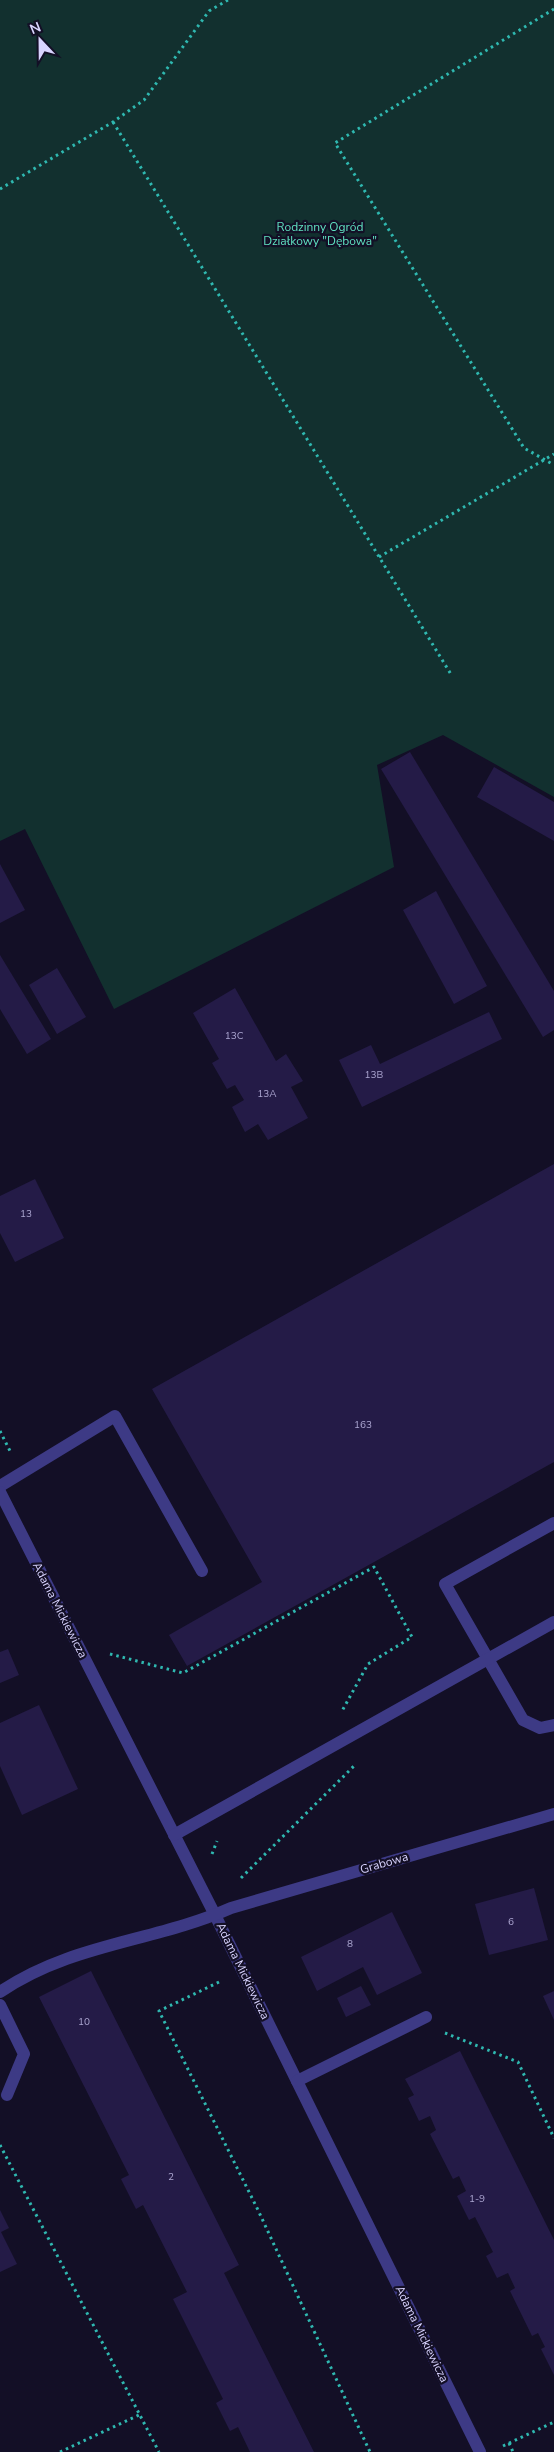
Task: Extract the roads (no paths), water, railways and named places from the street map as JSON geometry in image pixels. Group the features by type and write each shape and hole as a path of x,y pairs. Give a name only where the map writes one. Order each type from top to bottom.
{"street":[{"path":"0,1486 115,1416 202,1570"},
{"name":"Adama Mickiewicza","path":"0,1492 215,1914 480,2452"},
{"path":"554,1523 445,1584 523,1720 540,1728 554,1725"},
{"path":"174,1835 554,1622"},
{"name":"Grabowa","path":"0,1992 24,1976 87,1950 193,1924 230,1908 554,1814"},
{"path":"0,2005 24,2054 7,2095"},
{"path":"297,2081 426,2017"}],"park label":[{"name":"Rodzinny Ogród Działkowy \"Dębowa\"","path":"320,234"}]}
